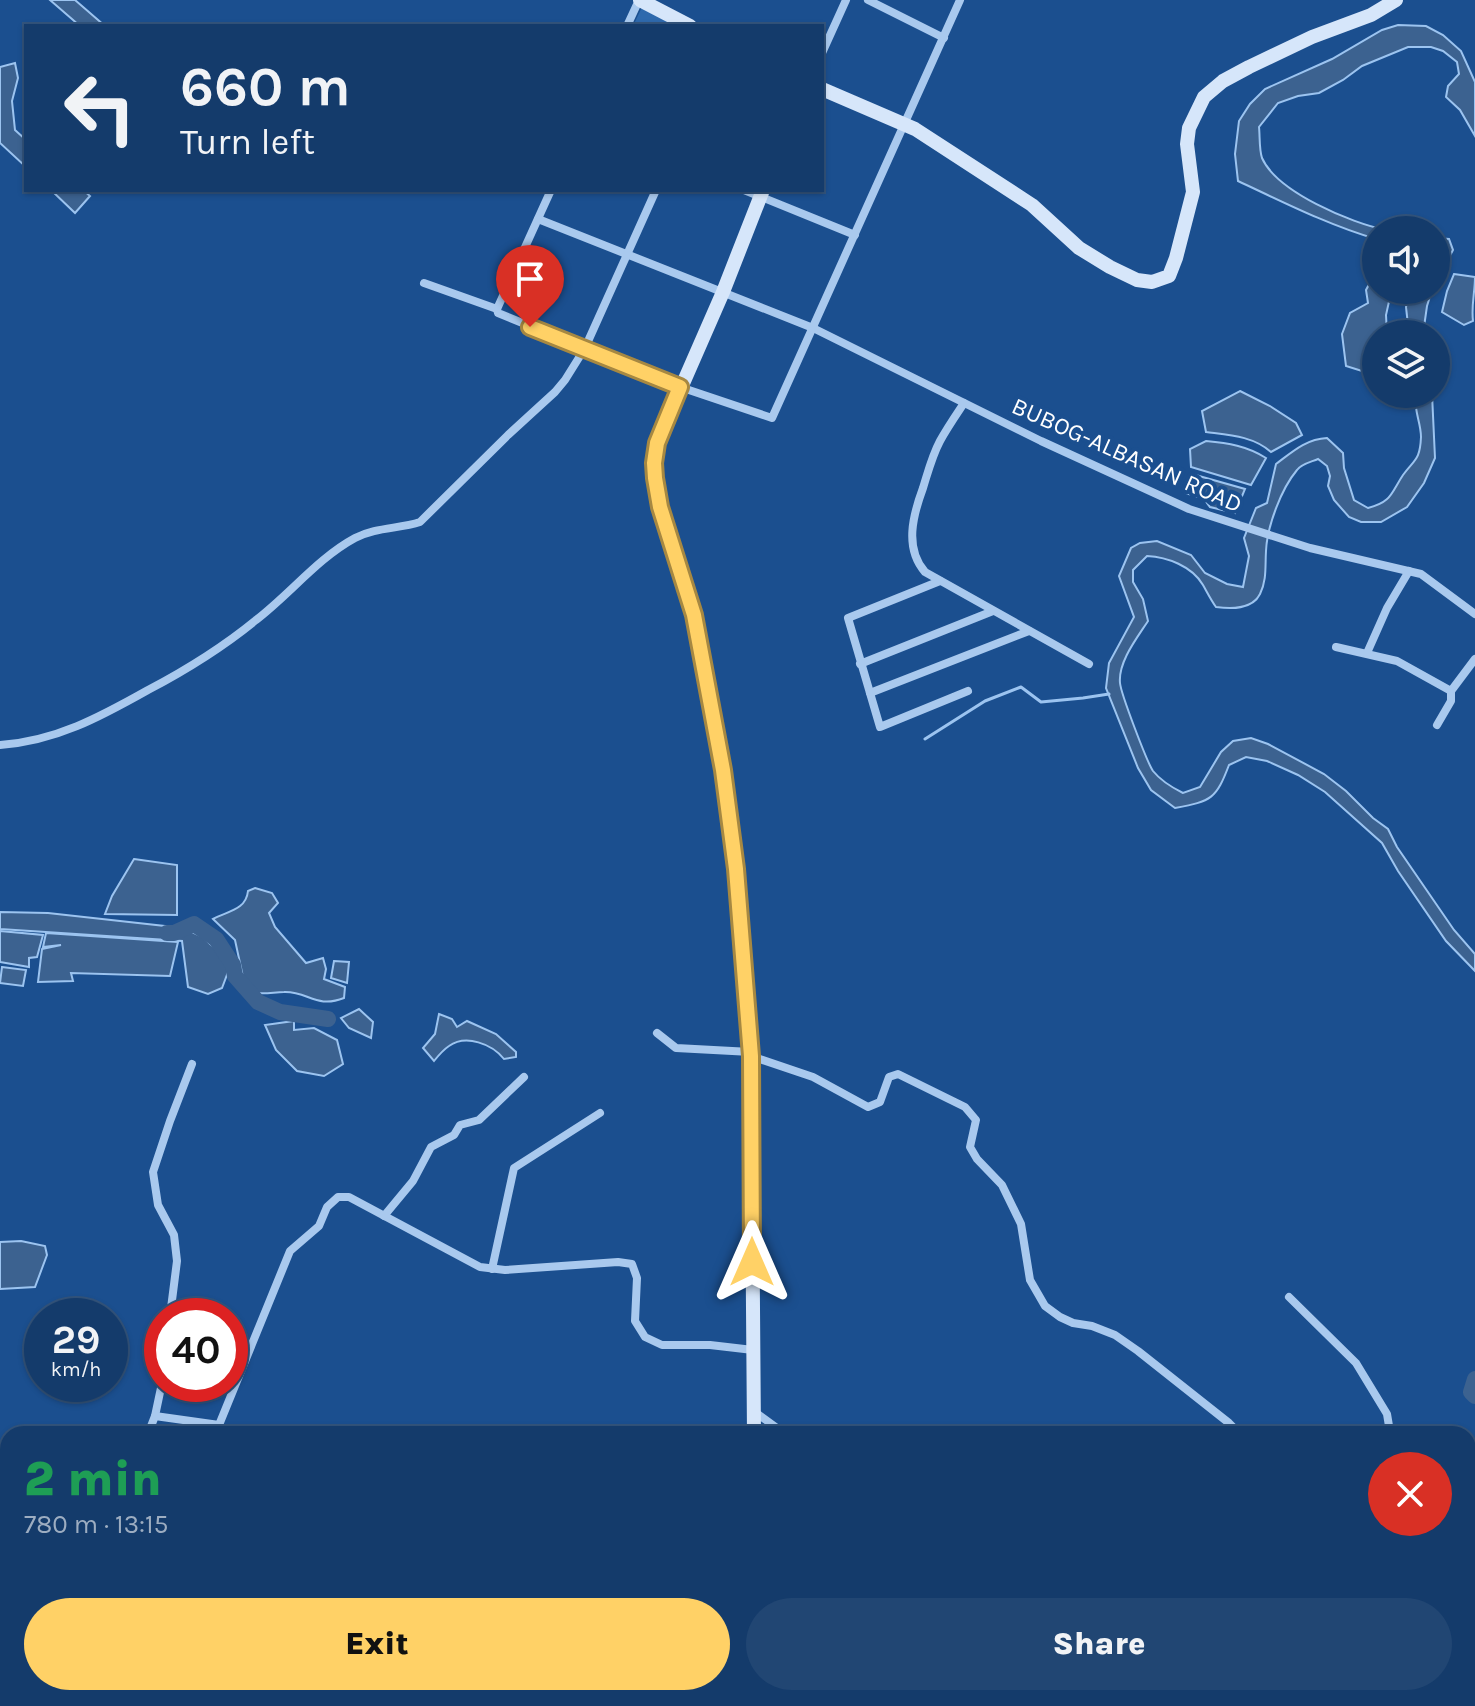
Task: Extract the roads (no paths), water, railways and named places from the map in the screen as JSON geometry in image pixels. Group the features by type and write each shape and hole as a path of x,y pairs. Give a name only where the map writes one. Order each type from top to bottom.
{"street":[{"path":"628,24 639,0 686,24"},
{"path":"824,49 846,0"},
{"path":"868,0 944,38"},
{"path":"424,283 497,309 502,316 680,387 772,418 960,0"},
{"path":"824,90 915,129 1032,205 1079,248 1126,276 1152,282 1169,276 1187,219 1193,192 1187,144 1189,128 1204,97 1223,81 1249,67 1312,37 1371,15 1396,0"},
{"path":"497,309 550,192"},
{"path":"0,745 43,738 80,727 118,707 188,668 257,620 327,558 354,539 372,530 406,527 420,522 565,380 585,348 655,192"},
{"path":"754,1426 751,1054 736,869 723,770 694,615 660,507 654,463 657,443 762,193 855,235"},
{"name":"BUBOG-ALBASAN ROAD","path":"538,219 813,328 1041,441 1189,509 1310,548 1421,574 1475,612"},
{"path":"964,403 931,460 916,509 912,529 920,566 940,581 1089,664"},
{"path":"1367,653 1387,608 1409,571"},
{"path":"940,581 848,618 880,727 968,691"},
{"path":"860,664 993,611"},
{"path":"870,693 1029,631"},
{"path":"1336,647 1397,661 1451,691"},
{"path":"1437,725 1451,701 1451,691 1475,659"},
{"path":"657,1033 676,1048 751,1054 813,1077 868,1107 880,1102 889,1077 898,1074 965,1107 976,1120 970,1147 1002,1185 1021,1224 1030,1280 1045,1306 1073,1323 1115,1335 1232,1426"},
{"path":"172,1298 177,1261 174,1235 158,1205 153,1172 192,1064"},
{"path":"384,1216 413,1181 431,1147 454,1135 460,1125 479,1120 524,1077"},
{"path":"492,1269 514,1168 600,1113"},
{"path":"155,1416 219,1425 290,1251 319,1226 327,1207 338,1197 349,1197 480,1267 505,1270 618,1262 632,1264 637,1278 635,1321 645,1337 662,1345 710,1345 753,1350"},
{"path":"1289,1297 1356,1363 1387,1414 1389,1426"},
{"path":"151,1426 158,1402"},
{"path":"754,1411 774,1426"}],"waterway":[{"path":"925,739 985,701 1021,687 1041,702 1109,694"},
{"path":"167,933 194,924 216,939 233,965 235,976 258,1002 280,1012 328,1019"},
{"path":"1475,1379 1471,1392 1475,1396"}]}
